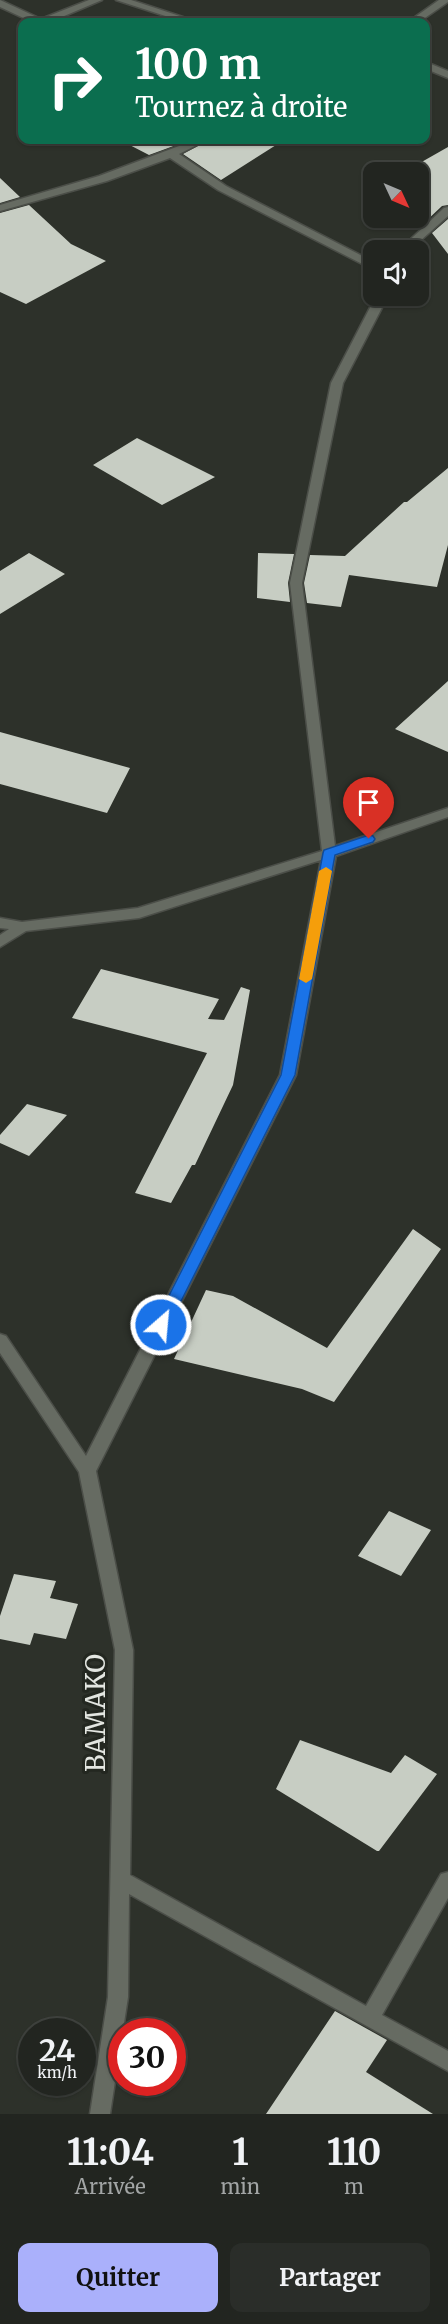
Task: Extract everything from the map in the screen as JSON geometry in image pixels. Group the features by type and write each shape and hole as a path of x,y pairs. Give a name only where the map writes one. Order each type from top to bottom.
{"street":[{"path":"51,18 97,0"},
{"path":"121,0 180,18"},
{"path":"419,18 445,0"},
{"path":"0,3 32,18"},
{"path":"430,67 448,75"},
{"path":"179,144 184,148"},
{"path":"0,208 172,154 193,144"},
{"path":"172,154 222,188 363,261"},
{"path":"415,240 448,210"},
{"path":"87,1471 288,1075 329,853 296,583 337,383 377,306"},
{"path":"0,923 21,927 139,913 329,853 448,812"},
{"path":"0,942 21,927"},
{"name":"BAMAKO","path":"0,1340 87,1471 124,1650 118,1997 100,2114"},
{"path":"120,1879 448,2062"},
{"path":"369,2019 448,1880"}],"building":[{"path":"128,144 179,144 149,155"},
{"path":"202,144 278,144 221,180 183,154"},
{"path":"448,147 448,205 442,206 429,218 429,162 422,162"},
{"path":"0,178 20,197 0,203"},
{"path":"29,205 71,244 106,261 26,304 0,292 0,213"},
{"path":"448,219 448,254 432,233"},
{"path":"137,438 215,477 162,505 93,465"},
{"path":"448,468 448,545 437,587 349,575 341,607 307,603 304,583 310,555 345,556 404,502 407,502"},
{"path":"29,553 65,574 0,614 0,571"},
{"path":"258,553 294,554 288,583 290,602 257,598"},
{"path":"448,681 448,752 395,729"},
{"path":"0,732 130,768 107,813 0,784"},
{"path":"101,969 219,999 208,1019 224,1020 241,987 250,990 233,1085 195,1165 192,1165 171,1203 135,1193 207,1053 72,1018"},
{"path":"27,1104 67,1115 29,1156 0,1143 0,1135"},
{"path":"413,1229 441,1249 334,1402 302,1389 174,1359 206,1290 233,1296 327,1348"},
{"path":"389,1511 431,1530 401,1576 358,1556"},
{"path":"14,1574 56,1581 50,1598 78,1604 66,1639 34,1633 30,1645 0,1639 0,1616"},
{"path":"300,1740 391,1773 405,1755 437,1774 377,1851 276,1789"},
{"path":"335,2011 387,2040 366,2072 433,2114 266,2114"}],"slow traffic":[{"path":"306,979 326,871"}],"route":[{"path":"161,1325 288,1075 329,853 369,839"}]}
